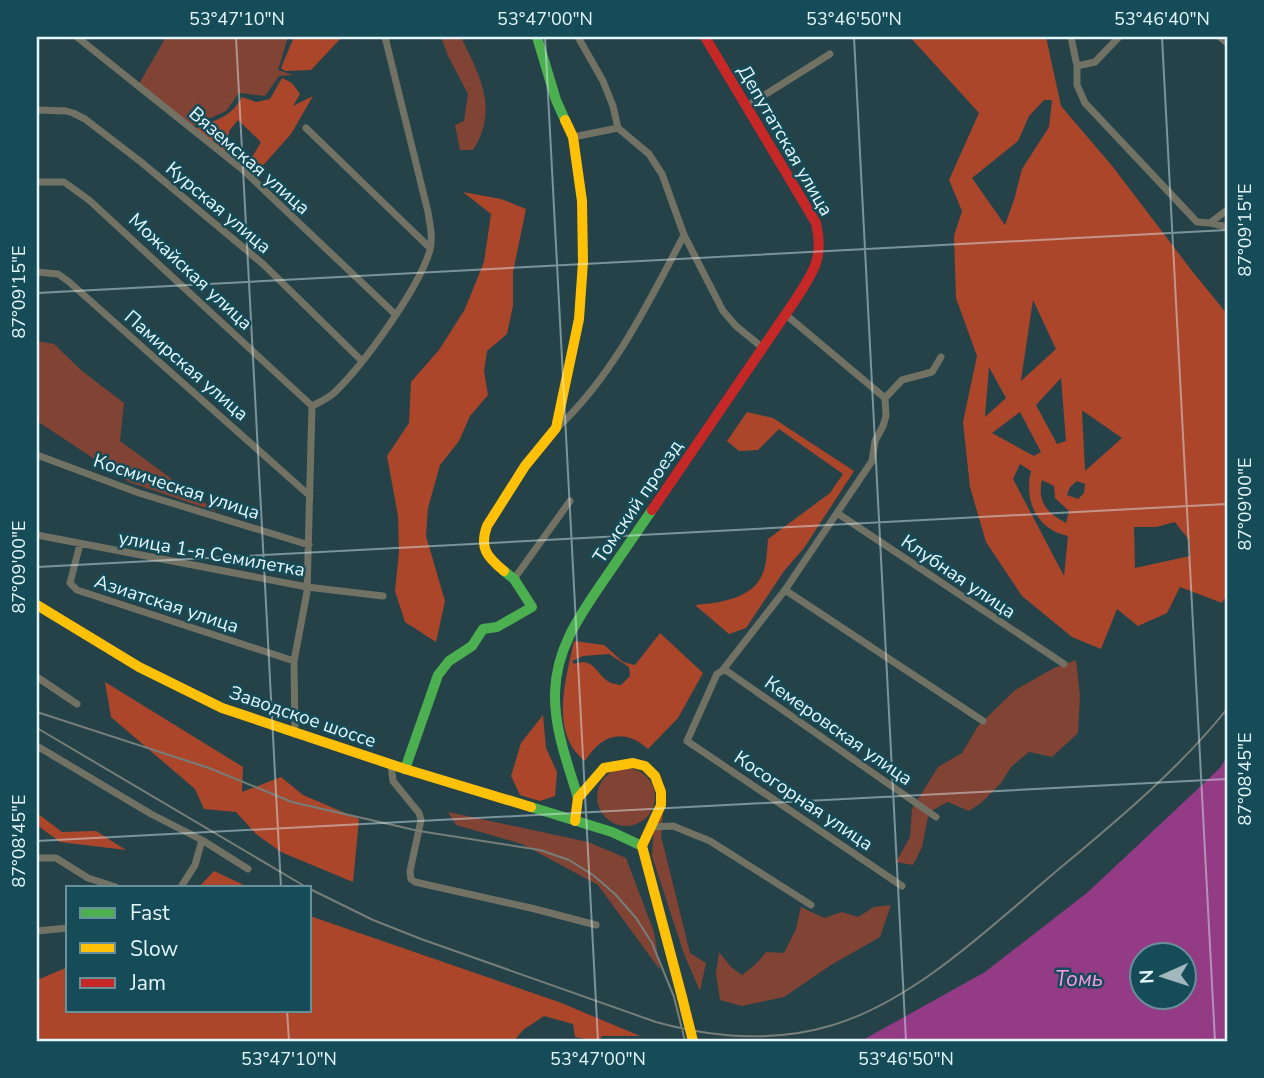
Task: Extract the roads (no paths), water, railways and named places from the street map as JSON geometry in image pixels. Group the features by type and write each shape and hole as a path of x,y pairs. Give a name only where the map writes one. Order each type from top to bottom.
{"street":[{"name":"Вяземская улица","path":"77,37 242,169 395,314"},
{"path":"295,734 294,661 307,587 312,406 333,394 362,361 395,314 419,276 430,248 432,233 385,37"},
{"path":"537,37 556,100 573,137 582,201 583,262 579,319 556,428"},
{"path":"578,37 603,81 618,128 649,154 662,174 684,235 723,311 762,348"},
{"name":"Депутатская улица","path":"705,37 816,223 821,241 820,258 816,266"},
{"path":"1071,37 1077,66 1077,85 1085,103 1197,222 1227,227"},
{"path":"1077,66 1095,62 1119,37"},
{"path":"1220,37 1227,43"},
{"path":"747,106 830,54"},
{"name":"Курская улица","path":"37,110 74,113 141,162 263,264 362,361"},
{"path":"306,128 430,248"},
{"path":"573,137 618,128"},
{"name":"Можайская улица","path":"37,182 64,182 89,200 312,406"},
{"path":"1210,223 1227,210"},
{"path":"404,769 438,675 449,661 472,646 483,629 497,627 532,607 514,579 488,558 483,537 487,526 525,466 556,428 575,410 631,333 684,235"},
{"name":"Томский проезд","path":"578,798 556,722 553,688 560,652 571,628 816,266"},
{"name":"Памирская улица","path":"37,272 58,274 68,281 310,496"},
{"path":"723,670 785,590 872,461 875,441 886,416 884,398 785,314"},
{"path":"884,398 902,380 928,375 941,357"},
{"name":"Космическая улица","path":"37,455 139,493 309,545"},
{"path":"514,579 570,501"},
{"name":"Клубная улица","path":"837,513 1064,664"},
{"name":"улица 1-я Семилетка","path":"37,535 307,587 383,596"},
{"name":"Азиатская улица","path":"80,544 70,583 77,590 294,661"},
{"path":"785,590 983,721"},
{"name":"Заводское шоссе","path":"37,605 139,667 222,708 391,765 612,832 642,846"},
{"name":"Косогорная улица","path":"723,670 717,674 687,741 902,886"},
{"name":"Кемеровская улица","path":"723,670 936,817"},
{"path":"37,677 77,704"},
{"path":"37,746 248,869"},
{"path":"575,821 578,798 604,768 632,763 645,766 655,776 661,792 661,806 642,846 693,1041"},
{"path":"391,765 393,781 419,813 421,820 410,871 411,879 415,883 596,925"},
{"path":"652,827 673,826 710,841 811,905"},
{"path":"182,886 195,865 201,840"},
{"path":"37,858 56,858 88,878 113,886"},
{"path":"37,931 66,928"}],"water":[{"name":"Томь","path":"1227,757 1227,1041 861,1041 985,972 1088,892 1220,768"}],"railway":[{"path":"312,890 373,920 421,939 656,1022 722,1035 766,1036 811,1031 862,1014 891,1000 946,963 1141,799 1186,756 1227,709"},
{"path":"37,712 209,768 292,802 419,831 540,850 569,860 593,875 615,894 636,918 652,943 674,997 685,1041"},
{"path":"37,728 304,886"}]}
